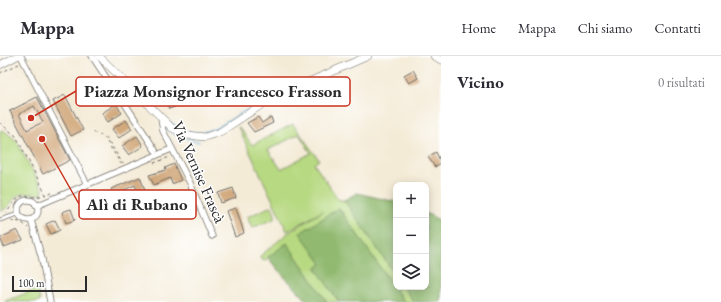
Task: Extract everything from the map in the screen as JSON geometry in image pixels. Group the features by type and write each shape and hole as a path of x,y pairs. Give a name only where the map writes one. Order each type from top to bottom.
{"street":[{"path":"0,65 17,56"},
{"path":"21,56 87,184"},
{"path":"92,56 155,150"},
{"name":"Via Vernise Frascà","path":"99,56 161,119 172,128 187,135 205,137 220,132 272,98 368,56"},
{"path":"434,56 441,60"},
{"name":"Via Vernise Frascà","path":"161,119 163,131 190,183 212,236"},
{"path":"36,206 169,150"},
{"path":"25,201 32,201 36,206 37,214 30,220 23,219 18,214 18,207 25,201"},
{"path":"30,220 42,260 50,302"}],"lane":[{"path":"0,220 18,214"}],"path":[{"path":"0,73 19,64 21,65"},
{"path":"0,123 16,136 46,192 46,195 36,197 22,196 5,213 6,215"},
{"path":"93,132 104,137 122,164 106,137"},
{"path":"154,164 174,155"},
{"path":"7,220 25,224 29,232"}],"shaded area":[{"path":"38,97 71,161 42,175 10,111"}],"green space":[{"path":"293,124 319,160 314,164 339,200 344,200 393,272 393,286 339,208 322,264 317,269 339,302 327,302 287,244 264,261 259,257 289,232 323,211 287,231 239,127 252,145","holes":["299,134 311,153 281,169 268,150"]},
{"path":"3,130 16,140 43,190 42,194 19,195 8,207 1,211 0,131"},
{"path":"357,193 393,201 393,272 344,200"},
{"path":"272,206 276,218 252,228 247,217"},
{"path":"339,208 393,286 393,290 396,290 404,302 339,302 316,268 322,264 300,233"},
{"path":"429,215 441,221 441,302 414,302 405,290 429,290"},
{"path":"287,243 327,302 308,302 277,269 268,257"},
{"path":"38,289 40,302 5,302 5,301"},
{"path":"396,290 405,290 414,302 404,302"}],"building":[{"path":"413,70 418,78 409,83 404,75"},
{"path":"176,86 178,92 173,93 174,98 172,98 175,107 169,109 164,95 166,94 164,90"},
{"path":"65,95 83,130 71,136 53,101"},
{"path":"37,97 70,160 43,174 10,111","holes":["34,106 43,122 27,130 19,114"]},
{"path":"116,104 122,113 108,122 102,113"},
{"path":"258,117 262,123 271,117 273,123 254,132 247,123"},
{"path":"126,120 132,129 119,138 112,129"},
{"path":"137,136 143,146 129,155 122,146"},
{"path":"436,152 441,163 435,167 428,157"},
{"path":"174,164 181,180 172,184 170,178 154,185 149,175 166,170 165,168"},
{"path":"140,177 145,190 138,193 135,185 124,190 127,197 122,199 119,191 113,193 111,189"},
{"path":"233,188 236,198 221,203 218,193"},
{"path":"236,208 244,233 235,237 226,211"},
{"path":"71,209 75,220 66,223 62,212"},
{"path":"55,220 60,230 51,234 46,224"},
{"path":"17,230 23,240 4,247 0,238"}],"waterway":[{"path":"201,133 215,129 249,109"},
{"path":"171,123 178,127"},
{"path":"165,128 176,135 199,142"},
{"path":"186,131 198,133"}],"place":[{"name":"Piazza Monsignor Francesco Frasson","path":"31,118"},
{"name":"Alì di Rubano","path":"42,139"}]}
